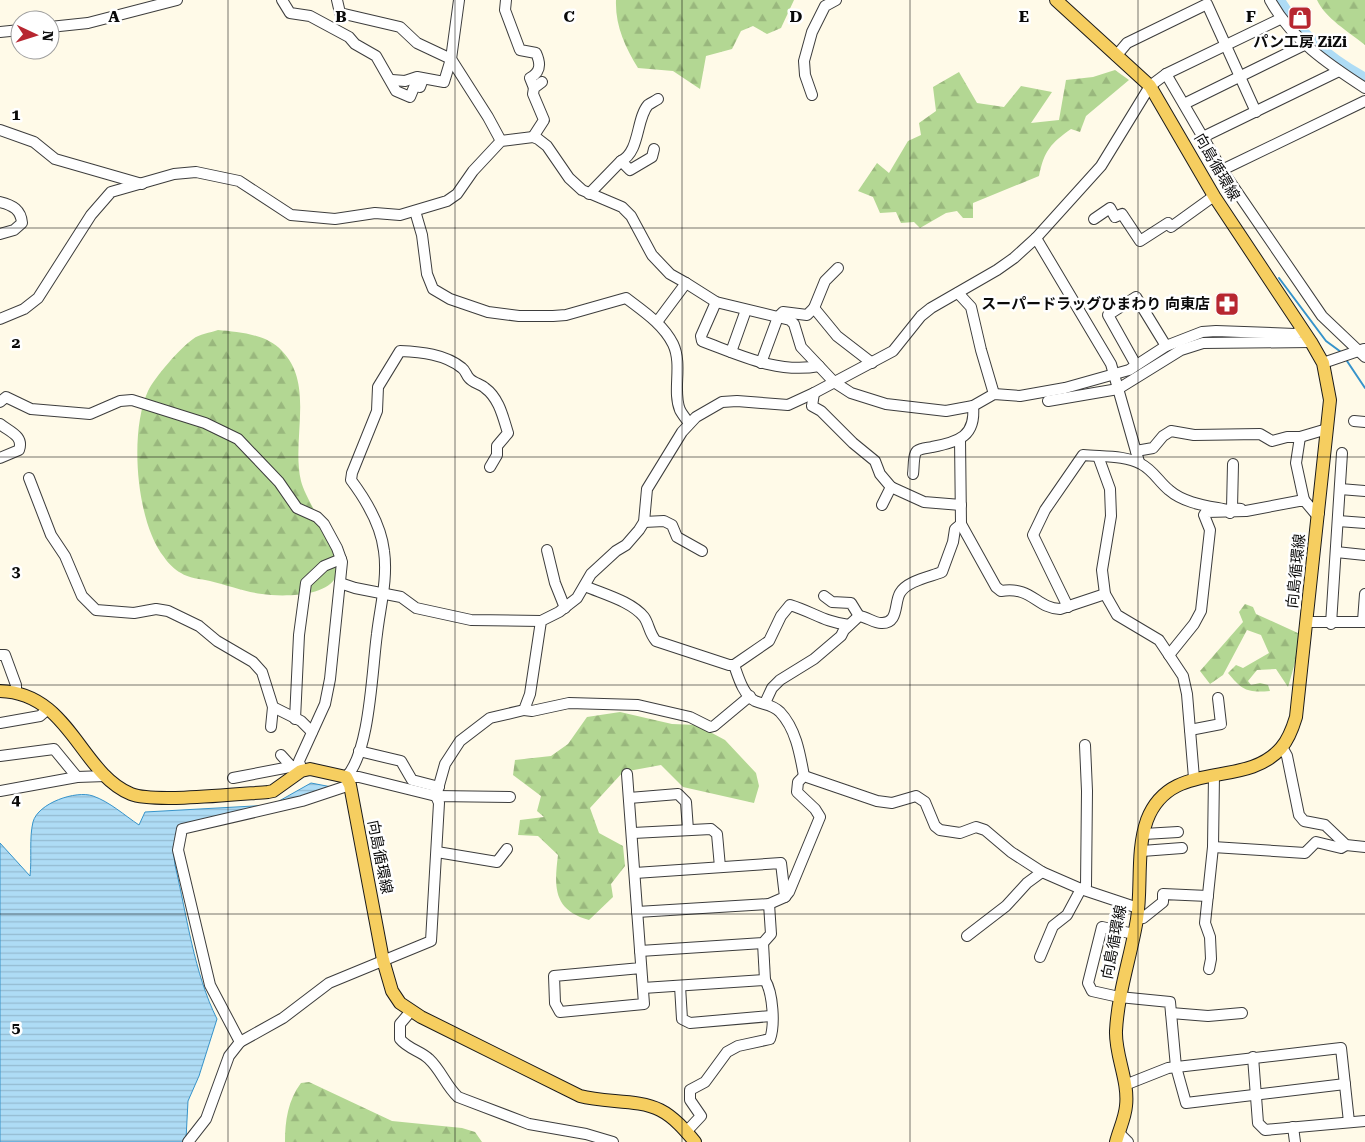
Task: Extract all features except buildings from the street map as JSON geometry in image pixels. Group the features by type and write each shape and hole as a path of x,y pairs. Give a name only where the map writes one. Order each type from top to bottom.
{"main road":[{"name":"向島循環線","path":"1056,0 1150,86 1214,196 1311,342 1328,362 1327,428 1296,717 1282,747 1255,766 1194,778 1178,785 1163,796 1147,820 1142,850 1138,914 1119,997 1116,1033 1126,1107 1121,1139"},
{"path":"0,691 16,693 48,709 59,718 106,776 122,790 144,798 268,792 298,767 348,781"},
{"name":"向島循環線","path":"348,781 383,960 392,991 400,1003 411,1012 580,1096 600,1101 641,1104 653,1107 669,1116 694,1142"}],"street":[{"path":"60,26 88,23 177,0"},
{"path":"282,0 290,13 310,16 349,36 356,44 376,56 392,80 396,91 410,97 415,85 420,88 423,79"},
{"path":"337,0 340,13 400,27 417,43 451,59 488,117 500,141"},
{"path":"392,80 423,79 444,82 451,59 460,0"},
{"path":"506,0 505,10 520,50 536,53 540,60 540,68 536,75 530,78 538,85 533,94 544,120 533,137"},
{"path":"812,96 805,75 804,61 812,32 825,6 836,0"},
{"path":"1270,0 1280,19 1304,45 1365,88"},
{"path":"1116,56 1127,43 1207,4 1256,112"},
{"path":"340,583 402,597 416,608 471,620 541,621 565,608 577,598 591,574 616,551 626,545 644,522 647,489 689,423 711,407 722,402 737,400 788,405 893,351 921,316 931,308 1014,258 1036,238 1101,166 1150,86 1166,74 1280,19"},
{"path":"1184,104 1304,45"},
{"path":"1203,137 1339,71"},
{"path":"1166,74 1222,170 1322,316 1361,353"},
{"path":"589,194 625,159 634,144 647,106 658,98"},
{"path":"1222,170 1365,101"},
{"path":"0,130 34,142 55,159 142,184"},
{"path":"0,319 24,309 38,298 92,215 110,192 174,174 196,172 239,181 291,215 335,219 375,213 400,216 447,201 457,194 500,141 533,137 547,146 569,178 589,194 622,207 632,216 652,255 670,274 716,302 778,318 786,318 794,324 801,347 834,382 851,393 886,404 946,411 973,406 994,394 1020,396 1065,388 1114,374 1136,365 1166,346 1184,338 1216,330 1295,334 1303,330"},
{"path":"621,161 630,170 652,157 654,149"},
{"path":"1094,219 1110,208 1116,217 1122,214 1140,241 1168,223 1171,227 1214,196"},
{"path":"0,202 15,208 21,214 22,223 14,230 0,234"},
{"path":"415,211 422,235 427,274 433,289 450,299 488,312 520,316 553,316 566,315 626,298 657,322 673,344 677,358 677,398 680,410 689,423"},
{"path":"1036,238 1111,364 1139,462"},
{"path":"761,363 778,318 783,312 807,315 814,308 825,281 838,268"},
{"path":"657,322 686,283"},
{"path":"958,293 971,307 994,394"},
{"path":"1136,365 1108,315 1136,297 1166,346"},
{"path":"716,302 701,336 702,342 761,363 784,368 803,369 819,366"},
{"path":"814,308 837,336 872,363"},
{"path":"731,352 746,310"},
{"path":"1048,401 1118,388 1181,350 1203,343 1219,341 1311,342"},
{"path":"348,781 359,751 366,723 383,594 384,550 368,503 351,480 377,411 378,387 400,351 433,353 442,359 455,362 464,370 469,378 492,394 498,404 508,433 497,446 498,455 490,466"},
{"path":"1328,362 1361,353"},
{"path":"814,393 812,406 875,461 880,474 891,487 924,502 961,505"},
{"path":"0,402 6,397 31,409 90,414 120,401 132,400 205,423 238,439 279,482 297,508 317,516 324,524 341,559 330,679 325,704 298,767"},
{"path":"913,474 916,453 919,449 960,439 972,428 973,406"},
{"path":"1354,421 1365,422"},
{"path":"0,424 16,435 21,445 19,450 0,458"},
{"path":"1136,451 1154,448 1163,436 1171,431 1194,435 1260,434 1272,441 1287,437 1300,437 1327,428"},
{"path":"1300,437 1296,463 1304,500 1315,513 1319,513"},
{"path":"960,439 961,524 996,587 1001,591 1011,589 1031,594 1053,609 1068,607 1105,594"},
{"path":"1331,624 1342,453"},
{"path":"1068,607 1033,535 1045,510 1083,454 1111,456 1139,462 1150,469 1170,491 1195,504 1228,510 1230,513"},
{"path":"1098,456 1110,489 1111,516 1102,570 1105,594 1118,615 1159,640 1183,676 1194,778"},
{"path":"1233,464 1232,508 1244,509 1246,511"},
{"path":"29,478 51,535 65,556 82,596 96,610 134,613 162,610 198,626 217,641 253,662 262,672 273,706 271,727"},
{"path":"882,505 891,487"},
{"path":"1340,489 1365,491"},
{"path":"1169,654 1194,624 1200,611 1210,530 1204,515 1206,512 1230,513 1304,500"},
{"path":"644,522 664,521 672,525 677,537 702,551"},
{"path":"1338,521 1365,523"},
{"path":"824,596 832,602 851,603 859,616 880,624 887,622 895,615 900,592 910,584 942,572 953,542 955,529 961,524"},
{"path":"546,550 555,583 565,608"},
{"path":"1336,552 1365,555"},
{"path":"295,719 299,635 306,583 324,566 341,559"},
{"path":"585,586 624,602 644,617 650,634 656,641 734,665"},
{"path":"1307,622 1331,624 1364,622 1365,594"},
{"path":"734,665 769,641 781,616 790,605 831,623 849,625"},
{"path":"765,703 772,688 780,680 814,659 841,636 844,630 859,616"},
{"path":"524,710 530,694 541,621"},
{"path":"0,655 5,655 16,685 16,693"},
{"path":"734,665 739,682 750,696 755,701 765,703 779,711 788,723 795,739 804,776"},
{"path":"188,1142 206,1119 228,1056 240,1042 283,1018 329,983 431,941 437,852 438,791 445,764 460,742 476,726 490,718 524,710 532,711 569,704 638,705 690,717 714,726 750,696"},
{"path":"1190,730 1221,724 1218,698"},
{"path":"273,706 310,728 312,732"},
{"path":"0,723 40,716 48,709"},
{"path":"1040,956 1053,926 1067,915 1081,890 1086,886 1088,838 1085,744"},
{"path":"1282,747 1287,756 1299,816 1304,821 1325,825 1346,845 1365,848"},
{"path":"0,756 54,749 77,777"},
{"path":"359,751 401,761 412,780 438,791"},
{"path":"281,755 298,767"},
{"path":"233,778 298,767"},
{"path":"627,774 633,833 644,1004 560,1012 556,1003 554,976 641,968"},
{"path":"1209,969 1211,959 1210,937 1204,923 1213,847 1214,775"},
{"path":"0,791 77,777 106,776"},
{"path":"804,776 877,801 892,802 916,796 926,802 935,826 940,830 960,833 976,827 985,830 1011,852 1042,872 1138,914 1143,918 1163,902 1163,894 1208,896"},
{"path":"637,912 769,904 785,897 789,892 820,817 815,809 796,792 798,782 804,776"},
{"path":"240,1042 210,985 178,850 182,829 302,801 359,777 438,791 510,797"},
{"path":"629,798 678,794 686,802 688,830"},
{"path":"633,833 711,828 717,834 720,867"},
{"path":"1144,834 1178,832"},
{"path":"1213,847 1305,853 1316,842 1342,848 1346,845"},
{"path":"1142,850 1182,848"},
{"path":"437,852 497,862 507,849"},
{"path":"635,873 781,864 785,897"},
{"path":"967,936 1006,906 1027,883 1042,872"},
{"path":"640,952 763,943 771,934 769,904"},
{"path":"1134,934 1102,927 1088,984 1092,991 1119,997 1170,1002 1176,1067 1186,1103 1345,1084"},
{"path":"686,1132 701,1116 690,1100 690,1090 705,1082 727,1052 738,1046 770,1039 773,1032 768,987 765,980 763,943"},
{"path":"643,988 765,980"},
{"path":"680,986 682,1018 690,1023 771,1016"},
{"path":"411,1012 400,1024 400,1040 405,1045 429,1058 449,1089 458,1097 529,1124 586,1134 613,1142"},
{"path":"1171,1013 1208,1016 1242,1013"},
{"path":"1124,1085 1176,1067 1341,1048 1349,1122"},
{"path":"1253,1058 1258,1123 1265,1130 1365,1121"},
{"path":"1293,1127 1294,1142"}],"green space":[{"path":"616,0 794,0 781,28 767,34 753,26 741,31 732,49 706,56 700,89 673,71 638,68 619,27"},
{"path":"1317,0 1365,0 1365,45 1331,19"},
{"path":"1115,70 1129,80 1086,116 1080,132 1071,129 1053,143 1043,160 1039,176 973,203 973,218 963,218 957,211 946,213 920,228 914,222 901,223 896,212 880,213 873,197 858,191 877,163 889,173 908,141 921,135 919,123 936,111 933,87 959,72 977,103 1004,107 1021,86 1052,92 1031,123 1059,120 1066,80 1093,77"},
{"path":"218,330 261,337 276,345 292,365 300,396 298,448 301,481 330,542 337,566 336,576 331,583 314,592 270,595 249,592 184,575 171,566 154,542 147,522 138,476 137,452 142,408 151,385 175,356 195,337"},
{"path":"1245,604 1253,607 1256,614 1300,634 1301,642 1288,687 1276,669 1257,670 1248,681 1251,685 1260,683 1268,685 1270,691 1250,691 1241,687 1228,673 1236,665 1243,668 1269,653 1261,635 1247,630 1223,675 1210,684 1200,671 1243,622 1239,612"},
{"path":"620,712 672,724 697,725 725,740 756,773 759,786 754,803 683,787 661,765 623,772 590,808 599,833 623,846 625,866 611,884 613,897 589,920 577,916 568,910 558,896 556,877 558,855 538,836 518,835 520,820 544,817 537,811 541,796 513,775 515,760 551,756 568,744 587,717"},
{"path":"309,1082 392,1121 462,1128 475,1132 482,1142 285,1142 287,1119 293,1096 301,1083"}],"water":[{"path":"311,783 337,788 180,831 174,856 175,865 202,983 217,1019 199,1076 188,1101 186,1139 183,1142 0,1142 0,843 30,876 33,822 36,815 42,809 58,800 77,795 93,796 111,805 139,825 145,812 272,805"}],"waterway":[{"path":"1279,0 1296,24 1316,45 1365,79"},
{"path":"1279,278 1326,341 1341,352"},
{"path":"1345,358 1365,388"}],"place":[{"name":"パン工房 ZiZi","path":"1300,18"},
{"name":"スーパードラッグひまわり 向東店","path":"1227,304"}]}
